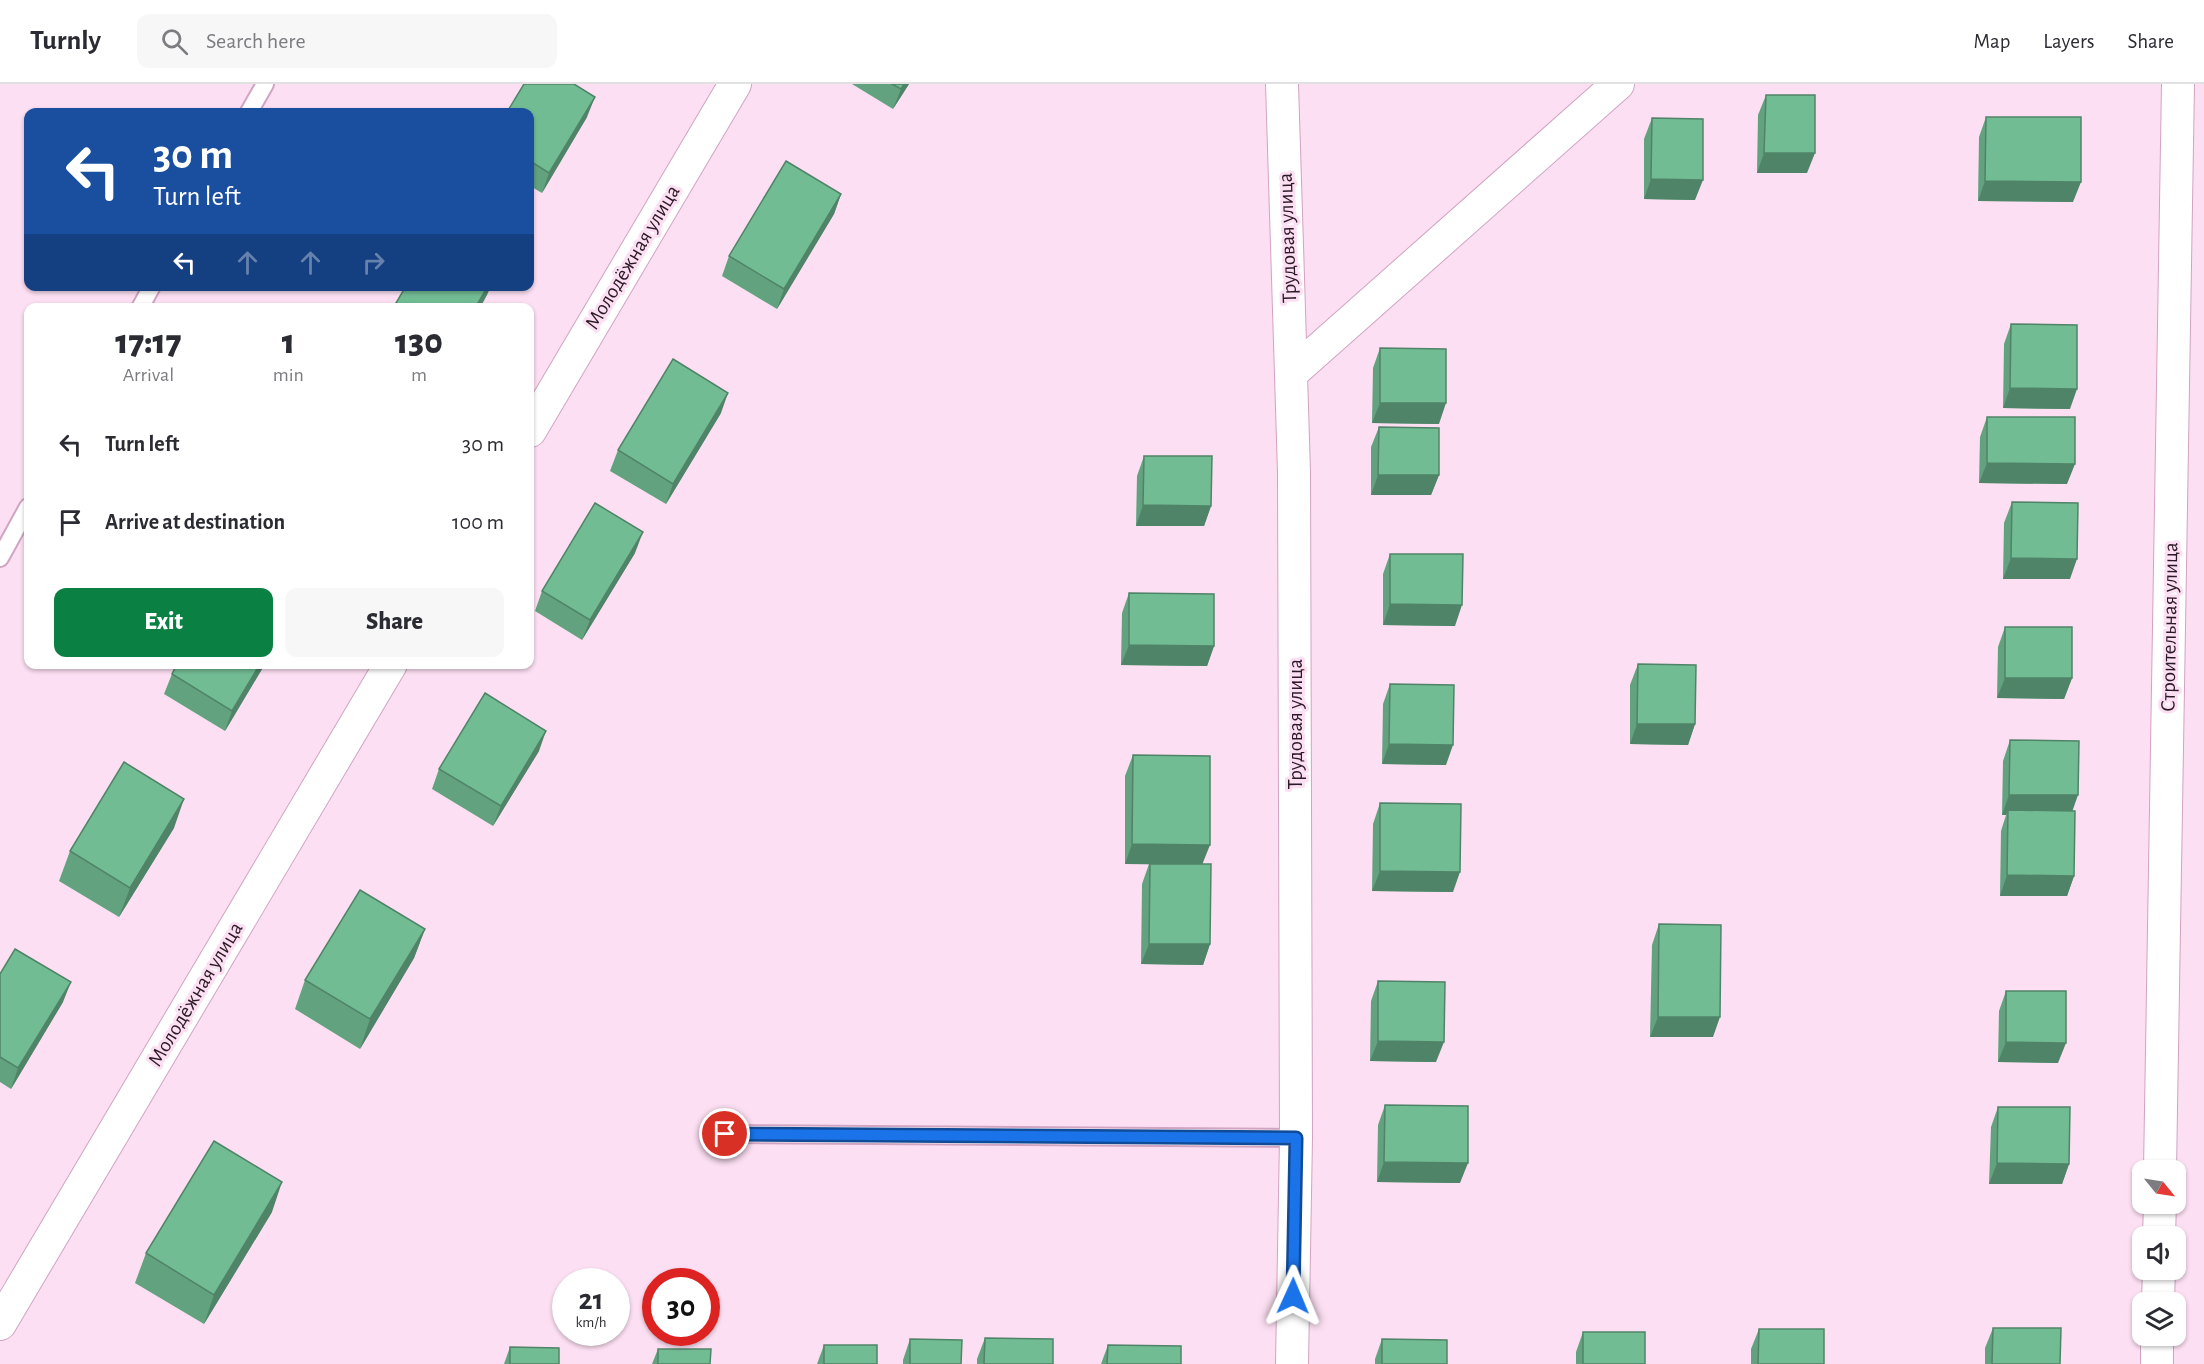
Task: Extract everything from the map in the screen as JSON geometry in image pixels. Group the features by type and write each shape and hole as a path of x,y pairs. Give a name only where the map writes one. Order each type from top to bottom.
{"street":[{"name":"Молодёжная улица","path":"534,424 735,84"},
{"name":"Трудовая улица","path":"1282,84 1294,472 1296,1138 1292,1364"},
{"path":"1292,373 1618,84"},
{"name":"Строительная улица","path":"2160,1160 2178,84"},
{"name":"Молодёжная улица","path":"0,1324 388,669"},
{"path":"2157,1346 2157,1364"}],"lane":[{"path":"251,108 265,84"},
{"path":"0,558 24,514"},
{"path":"725,1134 1296,1138"}],"building":[{"path":"524,84 574,84 595,97 549,173 534,164 534,108 509,108"},
{"path":"892,84 904,84 901,89"},
{"path":"1766,95 1815,95 1815,153 1764,153"},
{"path":"1986,117 2081,117 2081,182 1985,181"},
{"path":"1652,118 1703,119 1703,180 1651,179"},
{"path":"786,161 841,194 784,289 729,256"},
{"path":"403,291 485,291 478,303 396,303"},
{"path":"2011,324 2077,325 2077,389 2010,388"},
{"path":"1380,348 1446,349 1446,403 1380,403"},
{"path":"673,359 728,393 673,484 618,450"},
{"path":"1987,417 2075,417 2075,464 1987,463"},
{"path":"1379,427 1439,428 1439,475 1378,475"},
{"path":"1144,456 1212,456 1211,506 1143,505"},
{"path":"2012,502 2078,503 2077,559 2011,558"},
{"path":"595,503 643,532 590,620 542,591"},
{"path":"1390,554 1463,554 1462,605 1390,604"},
{"path":"1129,593 1214,594 1214,646 1129,645"},
{"path":"2005,627 2072,627 2072,678 2005,678"},
{"path":"1638,664 1696,665 1695,724 1637,724"},
{"path":"174,669 257,669 232,711 172,674"},
{"path":"1390,684 1454,685 1453,745 1389,744"},
{"path":"485,693 546,731 501,806 439,769"},
{"path":"2010,740 2079,741 2078,795 2009,795"},
{"path":"1133,755 1210,756 1210,845 1132,844"},
{"path":"124,762 184,799 130,888 70,851"},
{"path":"1380,803 1461,804 1460,872 1380,871"},
{"path":"2008,810 2075,811 2074,876 2007,875"},
{"path":"1150,864 1211,864 1210,944 1149,944"},
{"path":"360,890 425,929 370,1019 305,980"},
{"path":"1659,924 1721,925 1720,1017 1658,1017"},
{"path":"15,949 71,982 18,1068 0,1057 0,974"},
{"path":"1378,981 1445,982 1444,1042 1378,1041"},
{"path":"2006,991 2066,991 2066,1043 2006,1042"},
{"path":"1385,1105 1468,1106 1468,1163 1384,1162"},
{"path":"1998,1107 2070,1107 2069,1164 1997,1163"},
{"path":"214,1141 282,1182 214,1295 146,1253"},
{"path":"1993,1328 2061,1328 2060,1364 1992,1364"},
{"path":"1759,1329 1824,1329 1824,1364 1758,1364"},
{"path":"1583,1332 1645,1332 1645,1364 1583,1364"},
{"path":"985,1338 1053,1339 1053,1364 984,1364"},
{"path":"910,1339 962,1340 961,1364 910,1364"},
{"path":"1382,1339 1447,1340 1447,1364 1382,1364"},
{"path":"824,1345 877,1345 877,1364 824,1364"},
{"path":"1108,1345 1181,1346 1181,1364 1107,1364"},
{"path":"510,1347 559,1348 559,1364 510,1364"},
{"path":"658,1349 711,1349 710,1364 658,1364"}],"route":[{"path":"725,1134 1296,1138 1293,1296"}]}
